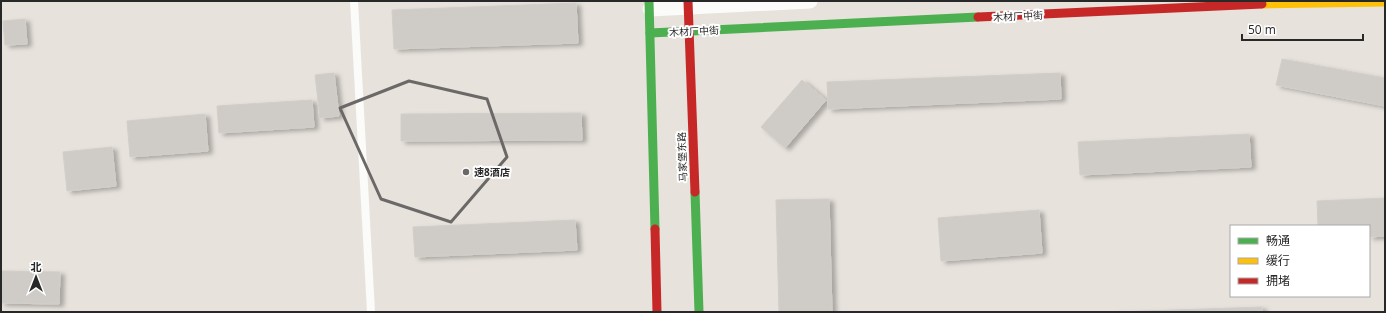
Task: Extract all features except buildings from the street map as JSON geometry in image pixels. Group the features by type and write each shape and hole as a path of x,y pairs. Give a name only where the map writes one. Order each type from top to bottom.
{"street":[{"path":"658,312 650,5 810,1"},
{"name":"木材厂中街","path":"650,33 1279,3 1385,2"},
{"name":"马家堡东路","path":"688,4 699,312"}],"lane":[{"path":"354,1 371,312"}],"highlighted area":[{"path":"409,81 487,99 507,157 451,222 381,199 340,108"}],"traffic: fast":[{"path":"649,1 655,229"},
{"path":"650,33 978,17"},
{"path":"695,192 699,312"}],"traffic: slow":[{"path":"1262,4 1385,2"}],"traffic: jam":[{"path":"688,1 695,192"},
{"path":"978,17 1262,4"},
{"path":"655,229 657,312"}],"place":[{"name":"速8酒店","path":"466,172"}]}
